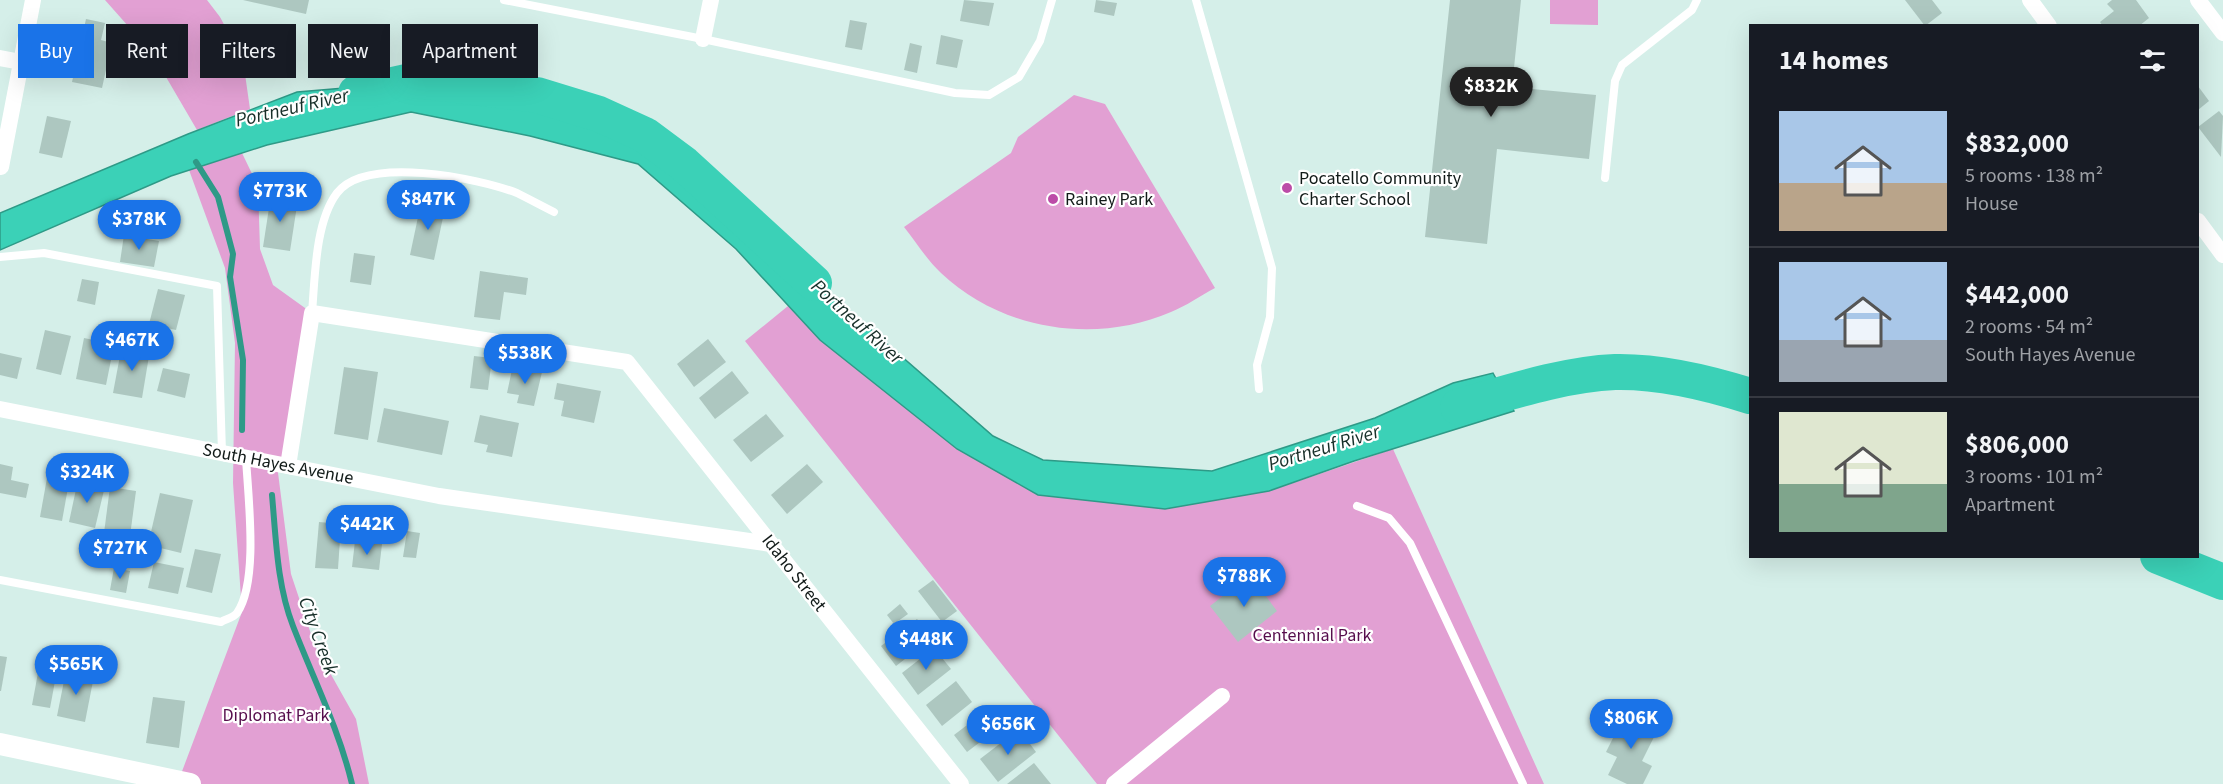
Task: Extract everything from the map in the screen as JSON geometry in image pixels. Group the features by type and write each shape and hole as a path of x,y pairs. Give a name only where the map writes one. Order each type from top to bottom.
{"street":[{"path":"28,24 33,0"},
{"path":"703,39 711,0"},
{"path":"2030,0 2048,24"},
{"path":"2198,0 2223,33"},
{"path":"0,58 18,61"},
{"path":"1,167 18,78"},
{"path":"2199,222 2223,255"},
{"path":"288,466 312,313"},
{"name":"Idaho Street","path":"312,313 627,362 961,784"},
{"name":"South Hayes Avenue","path":"0,409 439,496 771,544"},
{"path":"1114,784 1222,696"},
{"path":"0,744 190,784"}],"lane":[{"path":"504,0 703,39 955,93 989,95 1019,77 1040,41 1052,0"},
{"path":"1196,0 1272,268 1270,317 1257,365 1258,389"},
{"path":"1605,178 1615,81 1622,65 1692,10 1697,0"},
{"path":"312,313 316,259 327,213 337,193 350,182 371,174 402,171 451,177 515,193 554,212"},
{"path":"0,257 44,253 217,286 222,453"},
{"path":"0,580 221,621 235,615 246,595 247,585 250,534 246,458"},
{"path":"1357,506 1389,518 1410,543 1523,784"}],"green space":[{"path":"105,0 207,0 224,24 200,24 200,78 246,78 250,109 197,130 167,78 188,78 188,24 126,24"},
{"path":"1550,0 1598,0 1598,25 1550,24"},
{"name":"Rainey Park","path":"1074,95 1105,104 1215,288 1177,310 1142,322 1111,328 1081,329 1050,326 1020,319 992,308 965,292 936,268 904,227 1011,153 1018,137"},
{"name":"Diplomat Park","path":"242,153 258,186 260,249 273,285 312,313 288,466 277,465 291,574 315,646 356,719 369,784 190,784 178,782 242,612 233,483 235,343 225,268 189,170"},
{"name":"Centennial Park","path":"788,306 820,340 957,449 1269,491 1393,449 1544,784 1097,784 745,341"}],"water":[{"path":"404,83 537,95 660,146 993,436 1043,460 1212,471 1375,418 1453,383 1493,373 1514,411 1354,461 1269,491 1165,509 1038,495 957,449 820,340 736,249 638,164 530,136 411,112 267,145 171,176 0,250 0,213 188,134 297,92"}],"building":[{"path":"243,0 309,0 306,14"},
{"path":"964,0 994,3 989,26 960,21"},
{"path":"1096,0 1117,3 1114,16 1094,12"},
{"name":"Pocatello Community Charter School","path":"1450,0 1521,0 1512,87 1596,95 1589,159 1497,149 1487,244 1425,237"},
{"path":"1905,0 1932,0 1942,13 1928,24 1923,24"},
{"path":"2112,0 2136,0 2149,18 2142,24 2102,24 2100,22 2114,11 2107,4"},
{"path":"86,19 105,23 101,40 106,41 106,70 102,88 72,82 73,78 94,78 94,24 85,24"},
{"path":"850,20 867,23 862,50 845,47"},
{"path":"941,35 963,40 957,68 936,64"},
{"path":"910,43 922,46 917,73 904,70"},
{"path":"2199,87 2209,101 2199,109"},
{"path":"2219,111 2223,116 2221,157 2199,128"},
{"path":"47,116 71,121 62,158 39,153"},
{"path":"271,195 298,199 290,251 263,247"},
{"path":"421,203 445,208 434,260 410,255"},
{"path":"124,235 159,241 154,267 120,262"},
{"path":"354,253 375,256 371,285 350,282"},
{"path":"480,271 528,278 526,295 504,292 500,320 474,317"},
{"path":"82,279 99,282 95,305 77,301"},
{"path":"158,289 185,295 176,330 149,324"},
{"path":"45,330 71,336 61,375 36,369"},
{"path":"105,333 116,335 106,385 76,379 84,338 103,342"},
{"path":"708,339 726,362 694,387 677,364"},
{"path":"122,345 150,350 142,398 113,393"},
{"path":"0,353 22,358 17,379 0,375"},
{"path":"474,356 492,358 488,390 470,388"},
{"path":"513,365 542,372 534,406 517,403 519,395 507,393"},
{"path":"344,367 378,372 368,440 334,434"},
{"path":"163,368 190,374 185,398 157,391"},
{"path":"732,371 749,393 715,419 699,398"},
{"path":"557,383 601,391 594,423 561,416 564,401 554,399"},
{"path":"384,408 449,421 442,455 377,442"},
{"path":"766,414 784,436 751,462 733,440"},
{"path":"480,415 519,423 512,457 486,452 488,445 474,442"},
{"path":"0,464 13,467 11,480 29,484 26,498 0,493"},
{"path":"807,464 823,482 787,514 771,495"},
{"path":"47,478 69,482 62,521 40,517"},
{"path":"78,480 105,486 95,528 69,522"},
{"path":"110,487 136,491 130,536 104,533"},
{"path":"160,493 193,500 181,553 148,545"},
{"path":"319,522 341,524 338,569 315,568"},
{"path":"407,531 420,533 416,558 403,557"},
{"path":"355,541 382,544 379,570 352,567"},
{"path":"195,549 221,554 212,593 186,587"},
{"path":"154,562 184,568 178,594 148,588"},
{"path":"114,568 130,571 126,593 110,590"},
{"path":"1250,575 1277,611 1238,642 1210,606"},
{"path":"933,580 957,611 942,622 918,591"},
{"path":"900,604 908,614 894,624 887,615"},
{"path":"917,619 932,638 896,666 881,646"},
{"path":"934,648 951,669 918,695 902,673"},
{"path":"0,656 7,657 1,691 0,691"},
{"path":"40,662 58,665 50,708 32,705"},
{"path":"66,671 94,676 85,722 57,716"},
{"path":"956,681 972,702 942,726 926,705"},
{"path":"153,697 185,701 179,748 146,743"},
{"path":"992,706 1005,723 967,752 954,735"},
{"path":"1626,712 1658,729 1642,761 1652,766 1643,784 1627,784 1608,775 1617,757 1606,752"},
{"path":"1019,729 1036,752 998,782 980,759"},
{"path":"1034,763 1051,784 1007,784"}],"waterway":[{"name":"Portneuf River","path":"356,93 415,80 537,95 599,114 645,135 684,164 814,283"},
{"name":"City Creek","path":"196,162 218,197 233,254 230,277 243,360 242,430"},
{"name":"Portneuf River","path":"1458,407 1556,380 1615,372 1684,379 1749,396"},
{"name":"City Creek","path":"272,495 278,562 288,610 333,724 352,784"},
{"name":"Portneuf River","path":"2163,558 2223,582"}],"place":[{"name":"Pocatello Community Charter School","path":"1287,188"},
{"name":"Rainey Park","path":"1053,199"}]}
